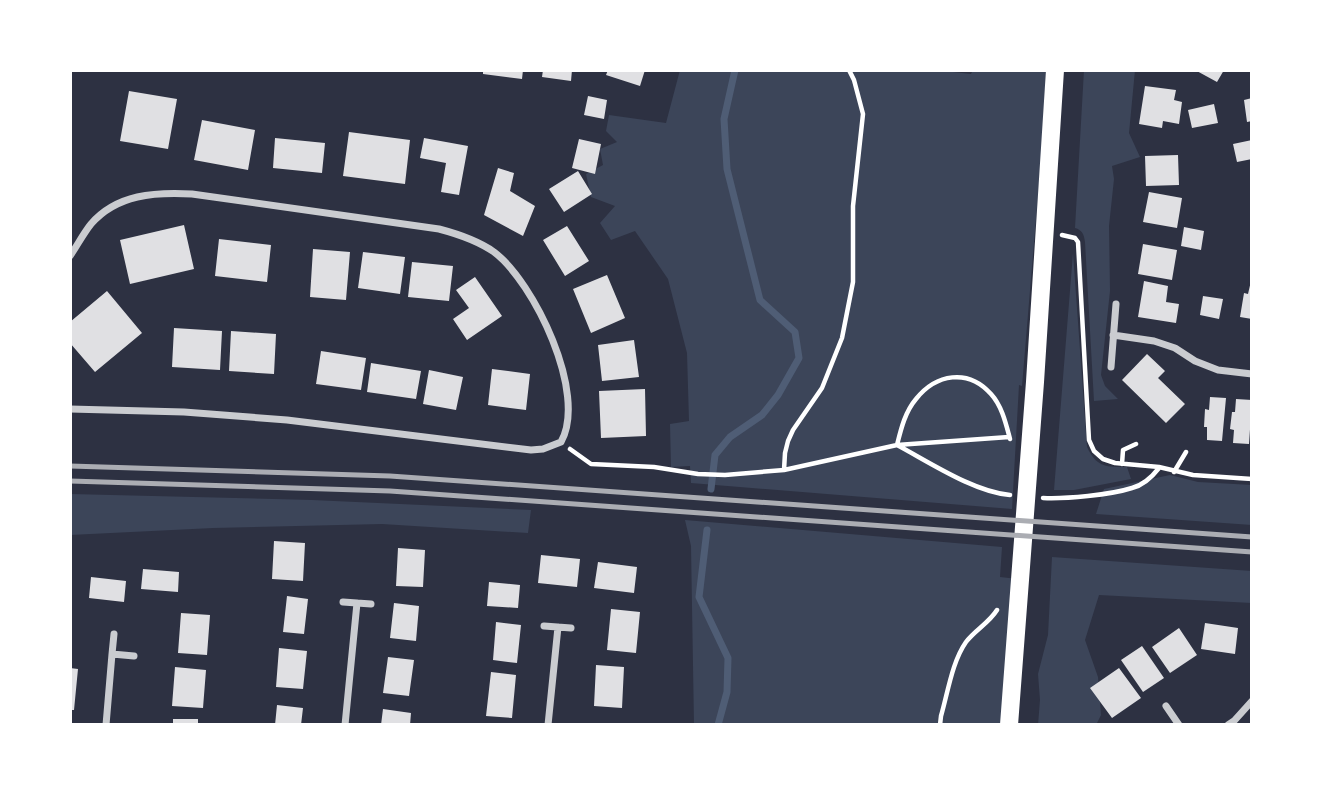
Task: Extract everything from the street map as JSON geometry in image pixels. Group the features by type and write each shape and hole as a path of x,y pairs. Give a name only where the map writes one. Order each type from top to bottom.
{"main road":[{"path":"1010,725 1055,70"}],"street":[{"path":"70,256 91,225 113,206 130,198 164,192 439,229 474,240 509,265 524,285 548,328 557,350 566,393 568,425 561,442 531,450 287,420 184,412 70,409"},
{"path":"1111,367 1116,304"},
{"path":"1113,335 1154,341 1175,348 1195,361 1219,370 1252,374"},
{"path":"343,602 372,604"},
{"path":"345,725 357,603"},
{"path":"544,626 571,628"},
{"path":"548,725 558,627"},
{"path":"106,725 114,634"},
{"path":"112,654 134,656"},
{"path":"1228,725 1252,701"},
{"path":"1166,706 1179,725"}],"path":[{"path":"784,470 788,441 822,388 842,338 853,282 853,206 863,114 849,70"},
{"path":"1045,231 1075,238 1078,242 1089,440 1094,451 1103,459 1122,464 1159,467 1203,476 1252,479"},
{"path":"897,445 903,422 914,401 939,380 956,376 977,381 992,395 1002,412 1011,446"},
{"path":"561,442 591,464 654,467 725,475 784,470 897,445 1009,437"},
{"path":"1122,464 1123,450 1136,444"},
{"path":"1174,472 1186,452"},
{"path":"940,725 958,657 967,640 996,613 1000,601"}],"shaded area":[{"path":"680,70 935,70 971,74 973,70 1046,70 1022,386 1019,385 1012,509 691,483 690,466 671,467 670,424 689,421 687,353 668,279 635,231 611,240 600,223 615,206 591,197 586,174 603,165 600,149 617,142 606,131 609,115 666,123"},
{"path":"1084,70 1135,70 1129,133 1140,157 1112,166 1114,179 1109,226 1110,291 1101,375 1105,386 1118,399 1094,401 1085,242 1082,233 1075,228"},
{"path":"1073,253 1087,447 1103,465 1127,467 1131,479 1074,490 1054,490"},
{"path":"1170,475 1198,482 1252,485 1252,525 1096,514 1104,489"},
{"path":"70,494 312,500 531,510 528,533 382,524 70,535"},
{"path":"685,520 1002,547 1000,577 1019,579 1003,725 694,725 691,546"},
{"path":"1052,557 1252,571 1252,603 1099,595 1085,640 1098,677 1101,715 1096,725 1038,725 1038,674 1048,635"}],"building":[{"path":"483,70 523,70 522,79 483,74"},
{"path":"543,70 572,70 571,81 542,77"},
{"path":"608,70 645,70 640,86 606,75"},
{"path":"1195,70 1224,70 1217,82"},
{"path":"1145,86 1176,90 1174,100 1182,102 1179,124 1163,121 1162,128 1139,124"},
{"path":"129,91 177,99 168,149 120,141"},
{"path":"588,96 607,100 604,119 584,115"},
{"path":"1252,98 1252,121 1247,122 1244,100"},
{"path":"1214,104 1218,123 1192,128 1188,110"},
{"path":"202,120 255,130 248,170 194,160"},
{"path":"349,132 410,140 405,184 343,176"},
{"path":"275,138 325,143 322,173 273,168"},
{"path":"424,138 468,146 459,195 441,192 446,163 420,158"},
{"path":"579,139 601,144 595,174 572,168"},
{"path":"1252,140 1252,159 1237,162 1233,144"},
{"path":"1178,155 1179,185 1146,186 1145,156"},
{"path":"498,168 514,173 510,191 535,206 523,236 484,215"},
{"path":"578,171 592,194 564,212 549,189"},
{"path":"1149,192 1182,198 1177,228 1143,222"},
{"path":"184,225 194,269 130,284 120,240"},
{"path":"567,226 589,261 565,276 543,240"},
{"path":"1184,227 1204,231 1201,250 1181,246"},
{"path":"219,239 271,245 267,282 215,276"},
{"path":"1143,244 1177,250 1172,280 1138,274"},
{"path":"313,249 350,252 346,300 310,297"},
{"path":"363,252 405,257 400,294 358,288"},
{"path":"412,262 453,266 449,301 408,297"},
{"path":"607,275 625,318 591,333 573,289"},
{"path":"475,277 502,316 467,340 453,319 469,308 456,290"},
{"path":"1144,281 1168,286 1166,302 1179,304 1176,323 1138,317"},
{"path":"1251,281 1252,319 1240,317 1244,293 1248,294"},
{"path":"107,291 142,333 95,372 70,343 70,322"},
{"path":"1203,296 1223,299 1219,319 1200,315"},
{"path":"174,328 222,331 220,370 172,367"},
{"path":"231,331 276,334 274,374 229,371"},
{"path":"634,340 639,377 602,381 598,345"},
{"path":"321,351 366,358 361,390 316,384"},
{"path":"1147,354 1165,371 1158,378 1185,404 1166,423 1122,380"},
{"path":"371,363 421,371 416,399 367,392"},
{"path":"492,369 530,374 526,410 488,405"},
{"path":"429,370 463,377 456,410 423,404"},
{"path":"645,389 646,436 601,438 599,391"},
{"path":"1210,397 1226,398 1222,441 1207,440 1207,427 1204,427 1205,409 1209,410"},
{"path":"1236,399 1252,400 1249,444 1233,443 1234,430 1230,429"},
{"path":"274,541 305,543 303,581 272,579"},
{"path":"398,548 425,550 423,587 396,586"},
{"path":"541,555 580,559 577,587 538,583"},
{"path":"598,562 637,567 634,593 594,588"},
{"path":"143,569 179,572 178,592 141,589"},
{"path":"91,577 126,581 124,602 89,598"},
{"path":"489,582 520,585 518,608 487,606"},
{"path":"287,596 308,599 304,634 283,632"},
{"path":"394,603 419,606 416,641 390,638"},
{"path":"611,609 640,612 636,653 607,650"},
{"path":"181,613 210,615 207,655 178,653"},
{"path":"496,622 521,625 517,663 493,660"},
{"path":"1205,623 1238,628 1235,654 1201,649"},
{"path":"1179,628 1197,655 1170,673 1152,647"},
{"path":"1142,646 1164,678 1143,692 1121,660"},
{"path":"279,648 307,651 303,689 276,687"},
{"path":"388,657 414,660 409,696 383,693"},
{"path":"596,665 624,667 622,708 594,706"},
{"path":"175,667 206,670 203,708 172,706"},
{"path":"70,668 78,669 74,710 70,710"},
{"path":"1119,668 1141,698 1112,718 1090,688"},
{"path":"491,672 516,675 512,718 486,716"},
{"path":"277,705 303,708 301,725 275,725"},
{"path":"383,709 411,713 410,725 381,725"},
{"path":"173,719 198,719 198,725 173,725"}],"waterway":[{"path":"711,489 715,455 730,437 762,415 778,395 799,358 795,332 760,300 727,169 724,119 735,70"},
{"path":"707,530 699,597 728,658 727,692 718,725"}],"railway":[{"path":"70,466 390,476 1252,537"},
{"path":"70,481 390,491 1252,552"}]}
